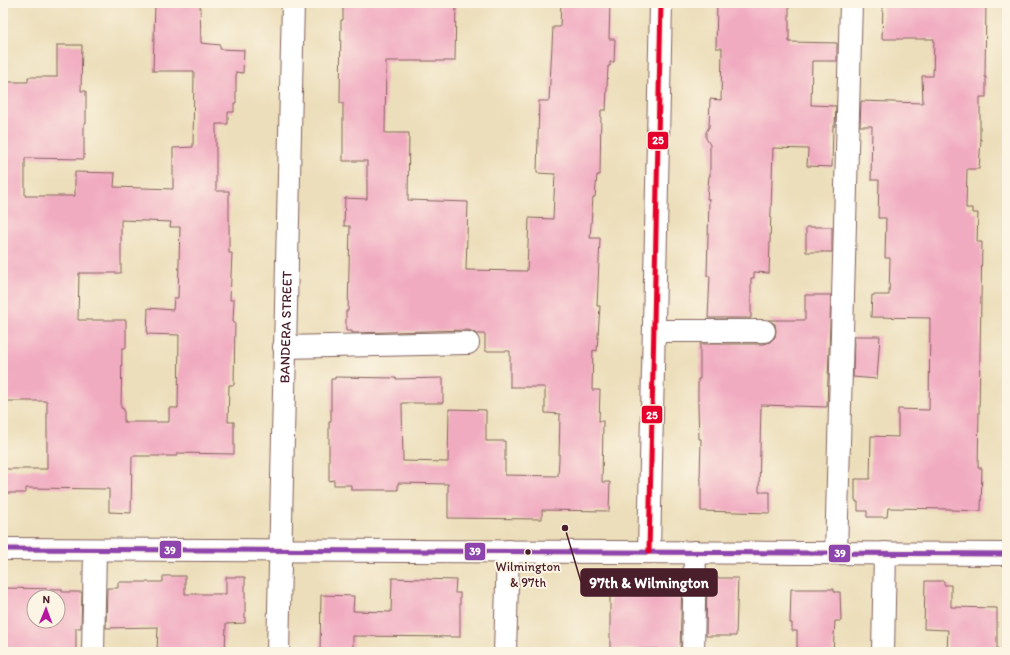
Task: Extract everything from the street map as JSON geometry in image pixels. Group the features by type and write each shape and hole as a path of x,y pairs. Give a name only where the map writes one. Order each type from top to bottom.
{"street":[{"name":"BANDERA STREET","path":"278,652 279,550 292,3"},
{"path":"649,552 661,3"},
{"path":"836,553 851,3"},
{"path":"654,331 764,331"},
{"path":"284,347 468,343"},
{"path":"3,549 1007,554"},
{"path":"93,652 95,550"},
{"path":"506,652 508,551"},
{"path":"693,652 695,552"},
{"path":"883,652 885,553"}],"building":[{"path":"155,3 200,3 201,43 220,45 220,49 244,50 243,73 236,72 236,103 234,103 234,112 228,112 228,124 216,124 216,191 229,191 229,253 232,253 230,300 234,300 233,322 235,322 234,385 229,385 228,422 234,422 234,454 177,453 177,456 132,456 131,513 109,512 109,489 26,488 26,493 3,493 3,469 47,469 47,401 3,401 3,82 28,82 28,77 57,77 57,45 82,45 81,91 86,91 84,159 25,158 25,196 75,196 75,172 115,173 114,187 173,189 173,148 193,147 194,71 153,71","holes":["121,220 171,222 170,227 180,227 178,298 174,298 173,310 148,308 147,334 179,335 178,408 169,408 169,422 124,422 124,409 121,408 122,348 126,348 126,320 78,320 79,273 121,273"]},
{"path":"343,3 456,3 455,61 386,61 385,133 409,133 408,200 468,202 466,270 527,271 529,218 553,219 555,174 537,173 539,101 549,101 553,27 560,27 561,3 610,3 609,39 615,39 614,62 610,62 610,66 608,66 606,110 601,110 600,175 597,175 595,197 593,197 590,238 600,238 597,306 600,306 597,351 593,350 592,390 600,390 599,421 603,421 602,482 610,482 609,511 542,510 542,519 448,518 448,484 398,483 398,490 351,490 351,485 334,485 334,480 329,481 331,379 335,379 335,377 396,379 443,378 443,403 402,403 403,461 448,462 449,409 486,410 486,441 505,441 505,475 558,476 559,459 560,414 545,413 545,387 510,387 510,351 485,351 485,334 476,334 468,330 352,333 352,331 346,331 346,311 348,311 350,226 344,226 345,198 367,199 367,161 343,161 343,103 340,103 341,20 343,20"},
{"path":"717,3 777,3 789,5 789,42 837,43 837,61 812,61 811,105 836,106 835,126 833,126 832,167 807,166 808,149 773,148 769,273 754,272 754,278 751,278 751,318 708,318 710,276 707,276 709,199 707,199 710,176 710,145 706,138 706,132 709,127 710,99 721,100 722,48 716,48"},
{"path":"883,3 986,3 986,97 980,97 981,139 979,169 967,169 966,208 972,208 972,213 978,213 977,242 982,242 978,468 982,468 981,511 888,508 887,517 867,517 867,511 858,511 858,502 855,500 855,479 870,479 871,436 898,437 898,409 929,410 930,318 871,317 872,295 889,295 890,258 885,258 886,218 878,218 879,180 871,180 872,126 860,126 861,101 923,103 922,76 933,76 934,39 882,39"},
{"path":"806,227 832,227 832,252 806,252"},
{"path":"805,295 831,295 827,407 761,405 759,492 770,492 770,513 701,511 701,439 699,439 698,407 700,344 764,344 770,342 775,337 776,331 775,324 768,320 805,320"},
{"path":"854,336 880,336 877,379 853,377"},
{"path":"163,576 185,576 185,594 226,594 226,577 245,577 245,623 226,624 225,652 157,652 158,627 106,628 107,588 118,588 118,582 163,582"},
{"path":"392,578 456,580 455,593 460,593 460,637 353,636 353,652 320,652 321,595 354,596 353,611 391,612"},
{"path":"707,578 738,578 736,636 706,636"},
{"path":"664,581 682,581 680,652 658,652 657,649 610,649 610,587 639,587 639,584 664,584"},
{"path":"925,581 944,581 944,585 951,585 951,607 997,608 997,652 947,652 948,630 924,629"},
{"path":"3,588 62,589 26,589 26,629 66,629 66,592 82,592 81,628 76,628 76,652 3,652"},
{"path":"791,589 834,589 834,592 840,592 841,621 835,621 833,652 797,652 797,631 792,631 792,623 790,623"}],"transit line":[{"name":"25","path":"649,552 661,3"},
{"name":"39","path":"3,549 1007,554"}],"place":[{"name":"97th & Wilmington","path":"565,528"},
{"name":"Wilmington & 97th","path":"528,552"}]}
